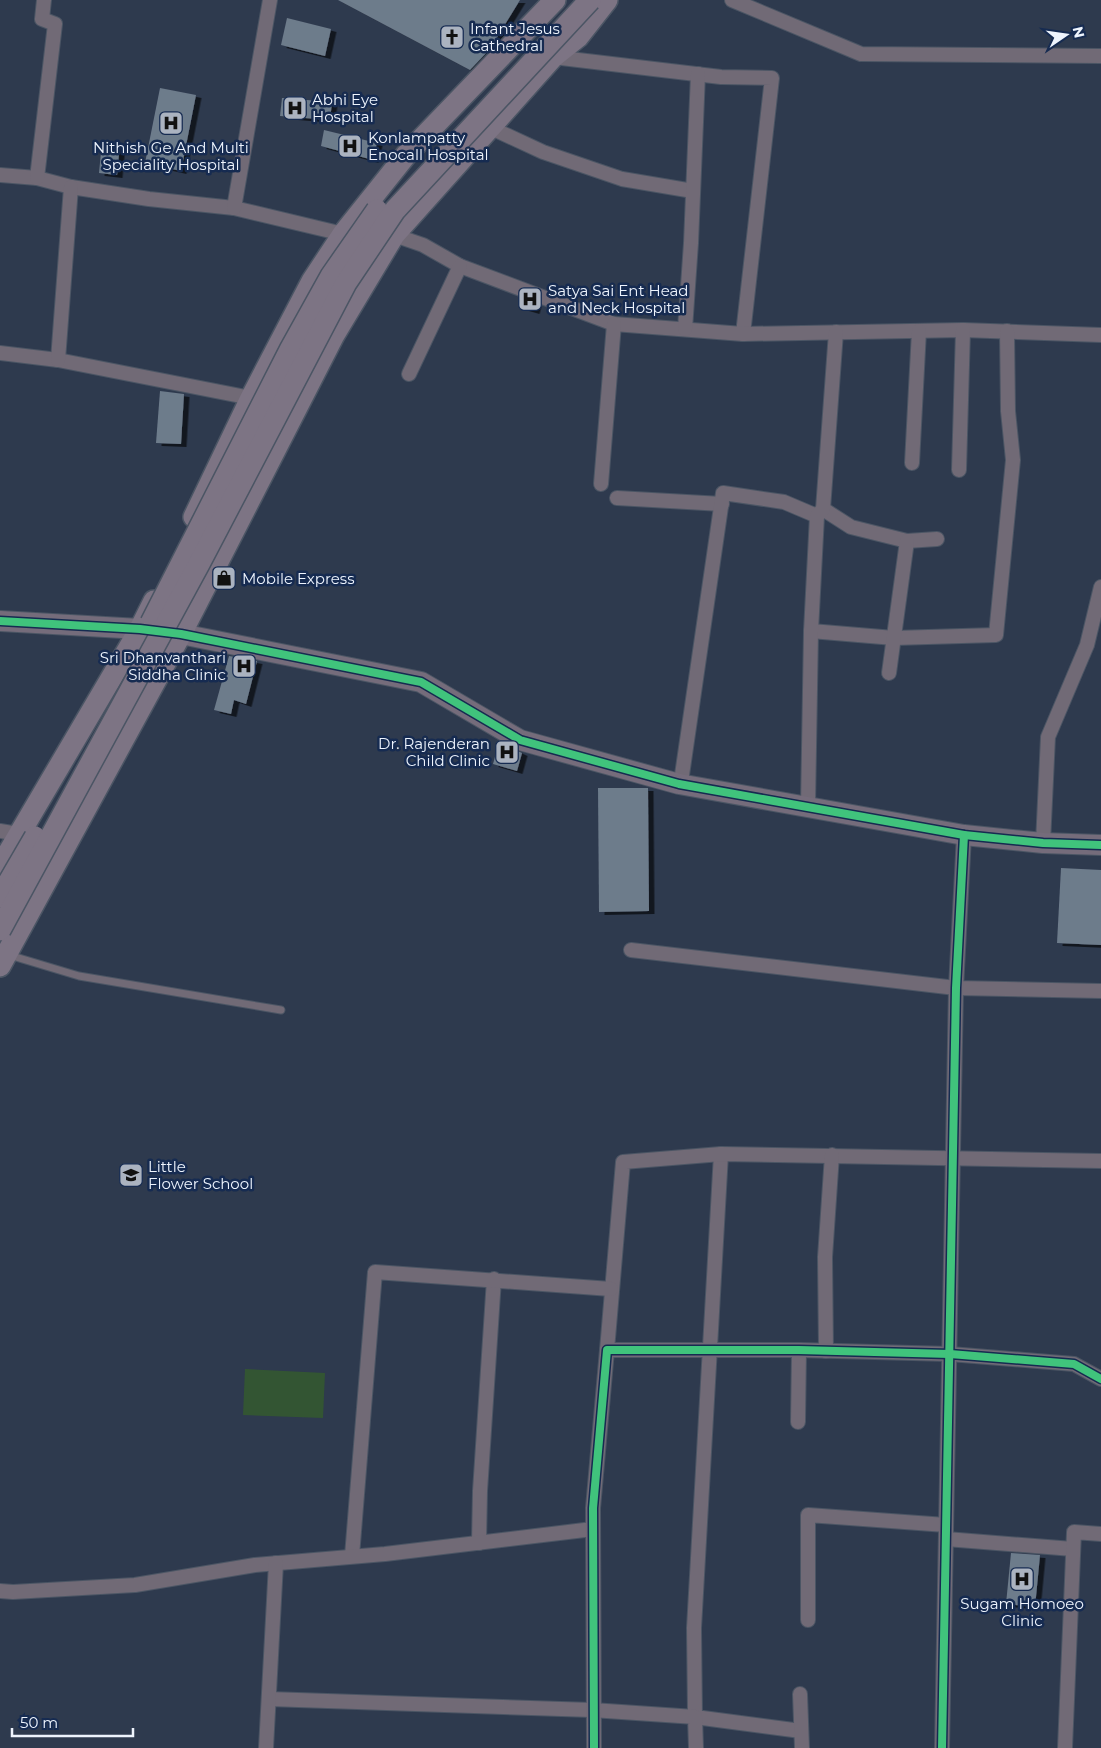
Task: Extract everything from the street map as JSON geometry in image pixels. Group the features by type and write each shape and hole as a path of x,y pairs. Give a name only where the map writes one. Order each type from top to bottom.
{"main road":[{"path":"0,897 87,745 211,508 291,348 331,276 377,210 418,160 457,116 572,0"},
{"path":"0,930 199,564 346,284 395,210 590,0"},
{"path":"3,960 181,634 334,335 394,234 553,57 578,36 607,0"},
{"path":"0,867 9,833 140,629 251,398 312,281 343,234 406,155 550,3"}],"street":[{"path":"38,178 55,24 42,20 44,0"},
{"path":"234,208 270,0"},
{"path":"732,0 861,54 1101,56"},
{"path":"553,57 698,74 772,78 743,334"},
{"path":"685,329 698,74"},
{"path":"489,127 543,152 622,179 693,191"},
{"path":"0,175 38,178 71,188 234,208 343,234"},
{"path":"58,360 71,188"},
{"path":"394,234 423,245 460,266 614,324 743,334 963,330 1101,335"},
{"path":"409,374 460,266"},
{"path":"601,484 614,324"},
{"path":"912,463 919,330"},
{"path":"958,470 963,330"},
{"path":"811,631 894,638 996,635 1013,460 1008,410 1007,331"},
{"path":"808,806 811,631 836,332"},
{"path":"0,353 58,360 251,398"},
{"path":"679,784 682,775 723,493 784,502 820,513 851,528 907,541 937,539"},
{"path":"617,498 722,504"},
{"path":"889,673 907,541"},
{"path":"1043,844 1048,737 1087,645 1101,587"},
{"path":"0,621 140,629 181,634 421,682 520,740 679,784 964,835 1043,844 1101,845"},
{"path":"942,1748 956,988 964,835"},
{"path":"631,950 956,988 1101,991"},
{"path":"594,1748 592,1710 593,1529 611,1288 623,1162 721,1154 1101,1161"},
{"path":"696,1748 694,1628 721,1154"},
{"path":"826,1351 826,1256 832,1155"},
{"path":"352,1556 375,1272 611,1288"},
{"path":"479,1543 480,1491 494,1279"},
{"path":"607,1350 799,1350 950,1354 1074,1364 1101,1378"},
{"path":"798,1422 799,1350"},
{"path":"808,1620 808,1515 946,1525"},
{"path":"0,1591 135,1586 276,1563 479,1543 593,1529"},
{"path":"1065,1748 1074,1532 1101,1534"},
{"path":"946,1539 1073,1549"},
{"path":"266,1748 276,1563"},
{"path":"800,1694 802,1748"},
{"path":"269,1700 592,1710 695,1717 801,1731"}],"lane":[{"path":"3,960 79,976 281,1010"}],"green space":[{"path":"245,1369 325,1373 323,1418 243,1415"}],"building":[{"name":"Infant Jesus Cathedral","path":"338,0 520,0 490,49 470,70"},
{"path":"287,18 331,29 325,56 281,45"},
{"path":"160,88 196,95 181,171 145,163"},
{"path":"282,98 332,102 330,120 280,116"},
{"path":"324,130 377,143 373,160 321,146"},
{"path":"102,142 120,143 117,175 99,173"},
{"path":"523,299 536,304 534,311 520,307"},
{"path":"160,391 184,394 181,444 156,443"},
{"path":"229,656 257,661 246,704 234,700 231,714 214,710"},
{"path":"499,742 522,753 517,771 493,764"},
{"path":"598,788 648,788 649,911 599,912"},
{"path":"1061,868 1101,870 1101,945 1057,943"},
{"path":"1011,1553 1040,1555 1035,1607 1006,1604"}],"cycle path":[{"path":"0,621 140,629 181,634 421,682 520,740 679,784 964,835 1043,843 1101,845"},
{"path":"942,1748 956,988 964,835"},
{"path":"594,1748 593,1508 607,1350 799,1350 950,1354 1074,1364 1101,1379"}],"place":[{"name":"Infant Jesus Cathedral","path":"452,37"},
{"name":"Abhi Eye Hospital","path":"295,108"},
{"name":"Nithish Ge And Multi Speciality Hospital","path":"171,123"},
{"name":"Konlampatty Enocall Hospital","path":"350,146"},
{"name":"Satya Sai Ent Head and Neck Hospital","path":"530,299"},
{"name":"Mobile Express","path":"224,578"},
{"name":"Sri Dhanvanthari Siddha Clinic","path":"244,666"},
{"name":"Dr. Rajenderan Child Clinic","path":"507,752"},
{"name":"Little Flower School","path":"131,1175"},
{"name":"Sugam Homoeo Clinic","path":"1022,1579"}]}
